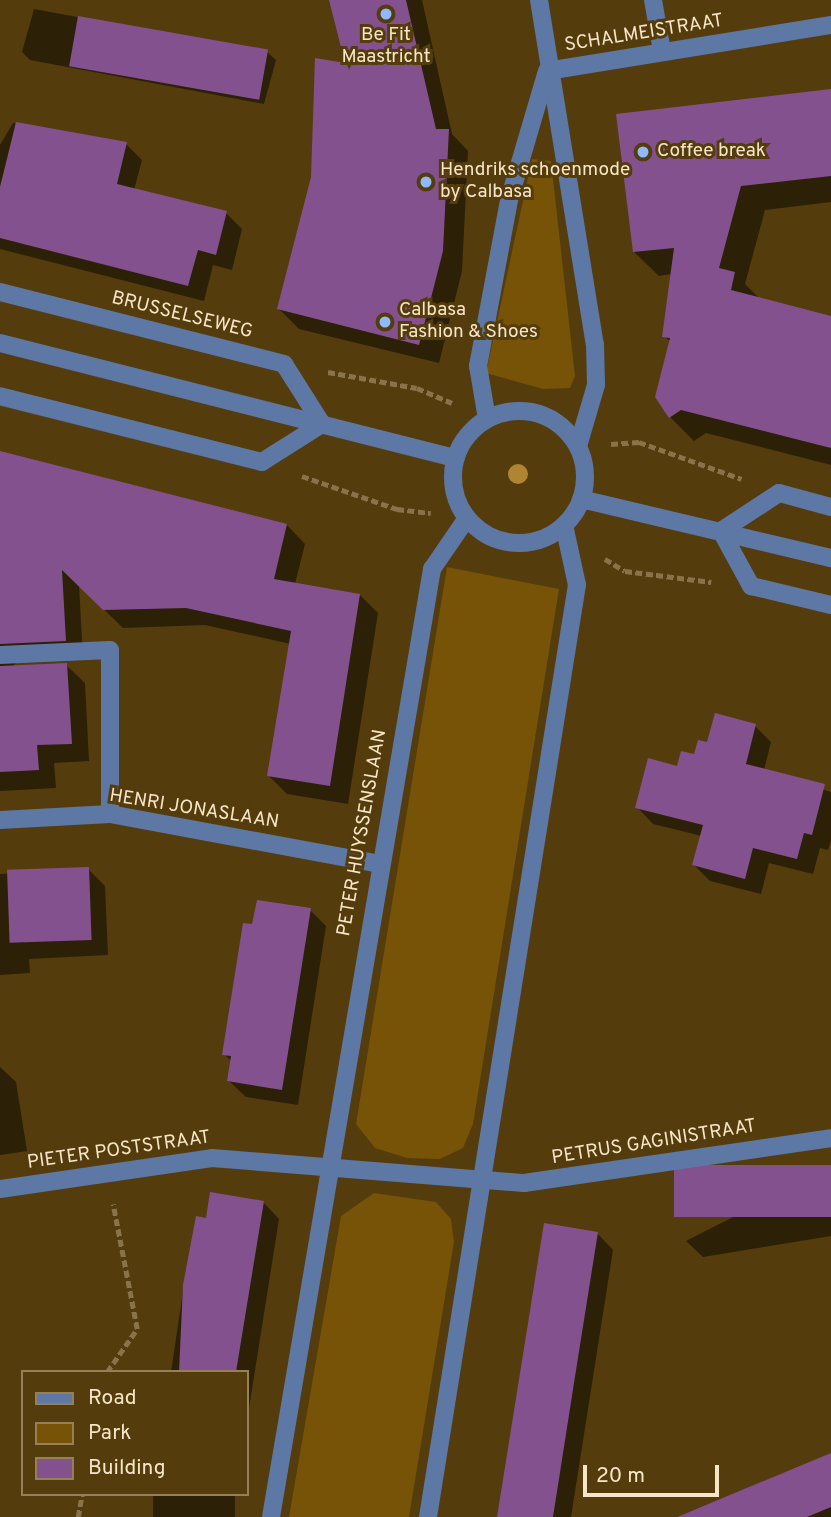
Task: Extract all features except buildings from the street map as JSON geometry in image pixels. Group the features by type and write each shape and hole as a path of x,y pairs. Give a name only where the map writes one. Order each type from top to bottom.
{"street":[{"path":"539,0 547,71 596,344 596,385 578,446"},
{"path":"653,0 662,51"},
{"name":"SCHALMEISTRAAT","path":"547,71 831,25"},
{"path":"487,419 478,366 509,200 547,71"},
{"name":"BRUSSELSEWEG","path":"0,292 284,364"},
{"path":"0,343 456,458"},
{"path":"284,364 322,424"},
{"path":"0,396 262,462 322,424"},
{"path":"507,412 538,415 565,430 578,446 584,472 581,499 564,525 549,536 514,543 480,531 467,518 454,489 456,458 487,419 507,412"},
{"path":"721,531 779,493 831,507"},
{"path":"581,499 831,558"},
{"name":"PETER HUYSSENSLAAN","path":"271,1517 327,1167 432,569 467,518"},
{"path":"428,1517 577,585 564,525"},
{"path":"721,531 751,586 831,605"},
{"path":"0,655 110,650 110,814"},
{"name":"HENRI JONASLAAN","path":"0,820 110,814 379,863"},
{"name":"PETRUS GAGINISTRAAT","path":"483,1183 524,1183 831,1138"},
{"name":"PIETER POSTSTRAAT","path":"0,1189 212,1158 327,1167"},
{"path":"327,1167 483,1183"}],"path":[{"path":"284,364 417,388 487,419"},
{"path":"578,446 639,442 779,493"},
{"path":"262,462 397,509 467,518"},
{"path":"564,525 625,571 751,586"},
{"path":"107,1172 136,1329 108,1370"},
{"path":"78,1517 82,1496"}],"green space":[{"path":"532,159 551,161 575,376 570,388 543,389 486,373"},
{"path":"447,567 559,589 473,1124 463,1148 440,1159 407,1158 375,1148 356,1124"},
{"path":"374,1193 436,1202 451,1219 454,1242 409,1517 289,1517 341,1216"}],"place":[{"name":"Be Fit Maastricht","path":"386,14"},
{"name":"Coffee break","path":"643,152"},
{"name":"Hendriks schoenmode by Calbasa","path":"426,182"},
{"name":"Calbasa Fashion & Shoes","path":"385,322"}]}
